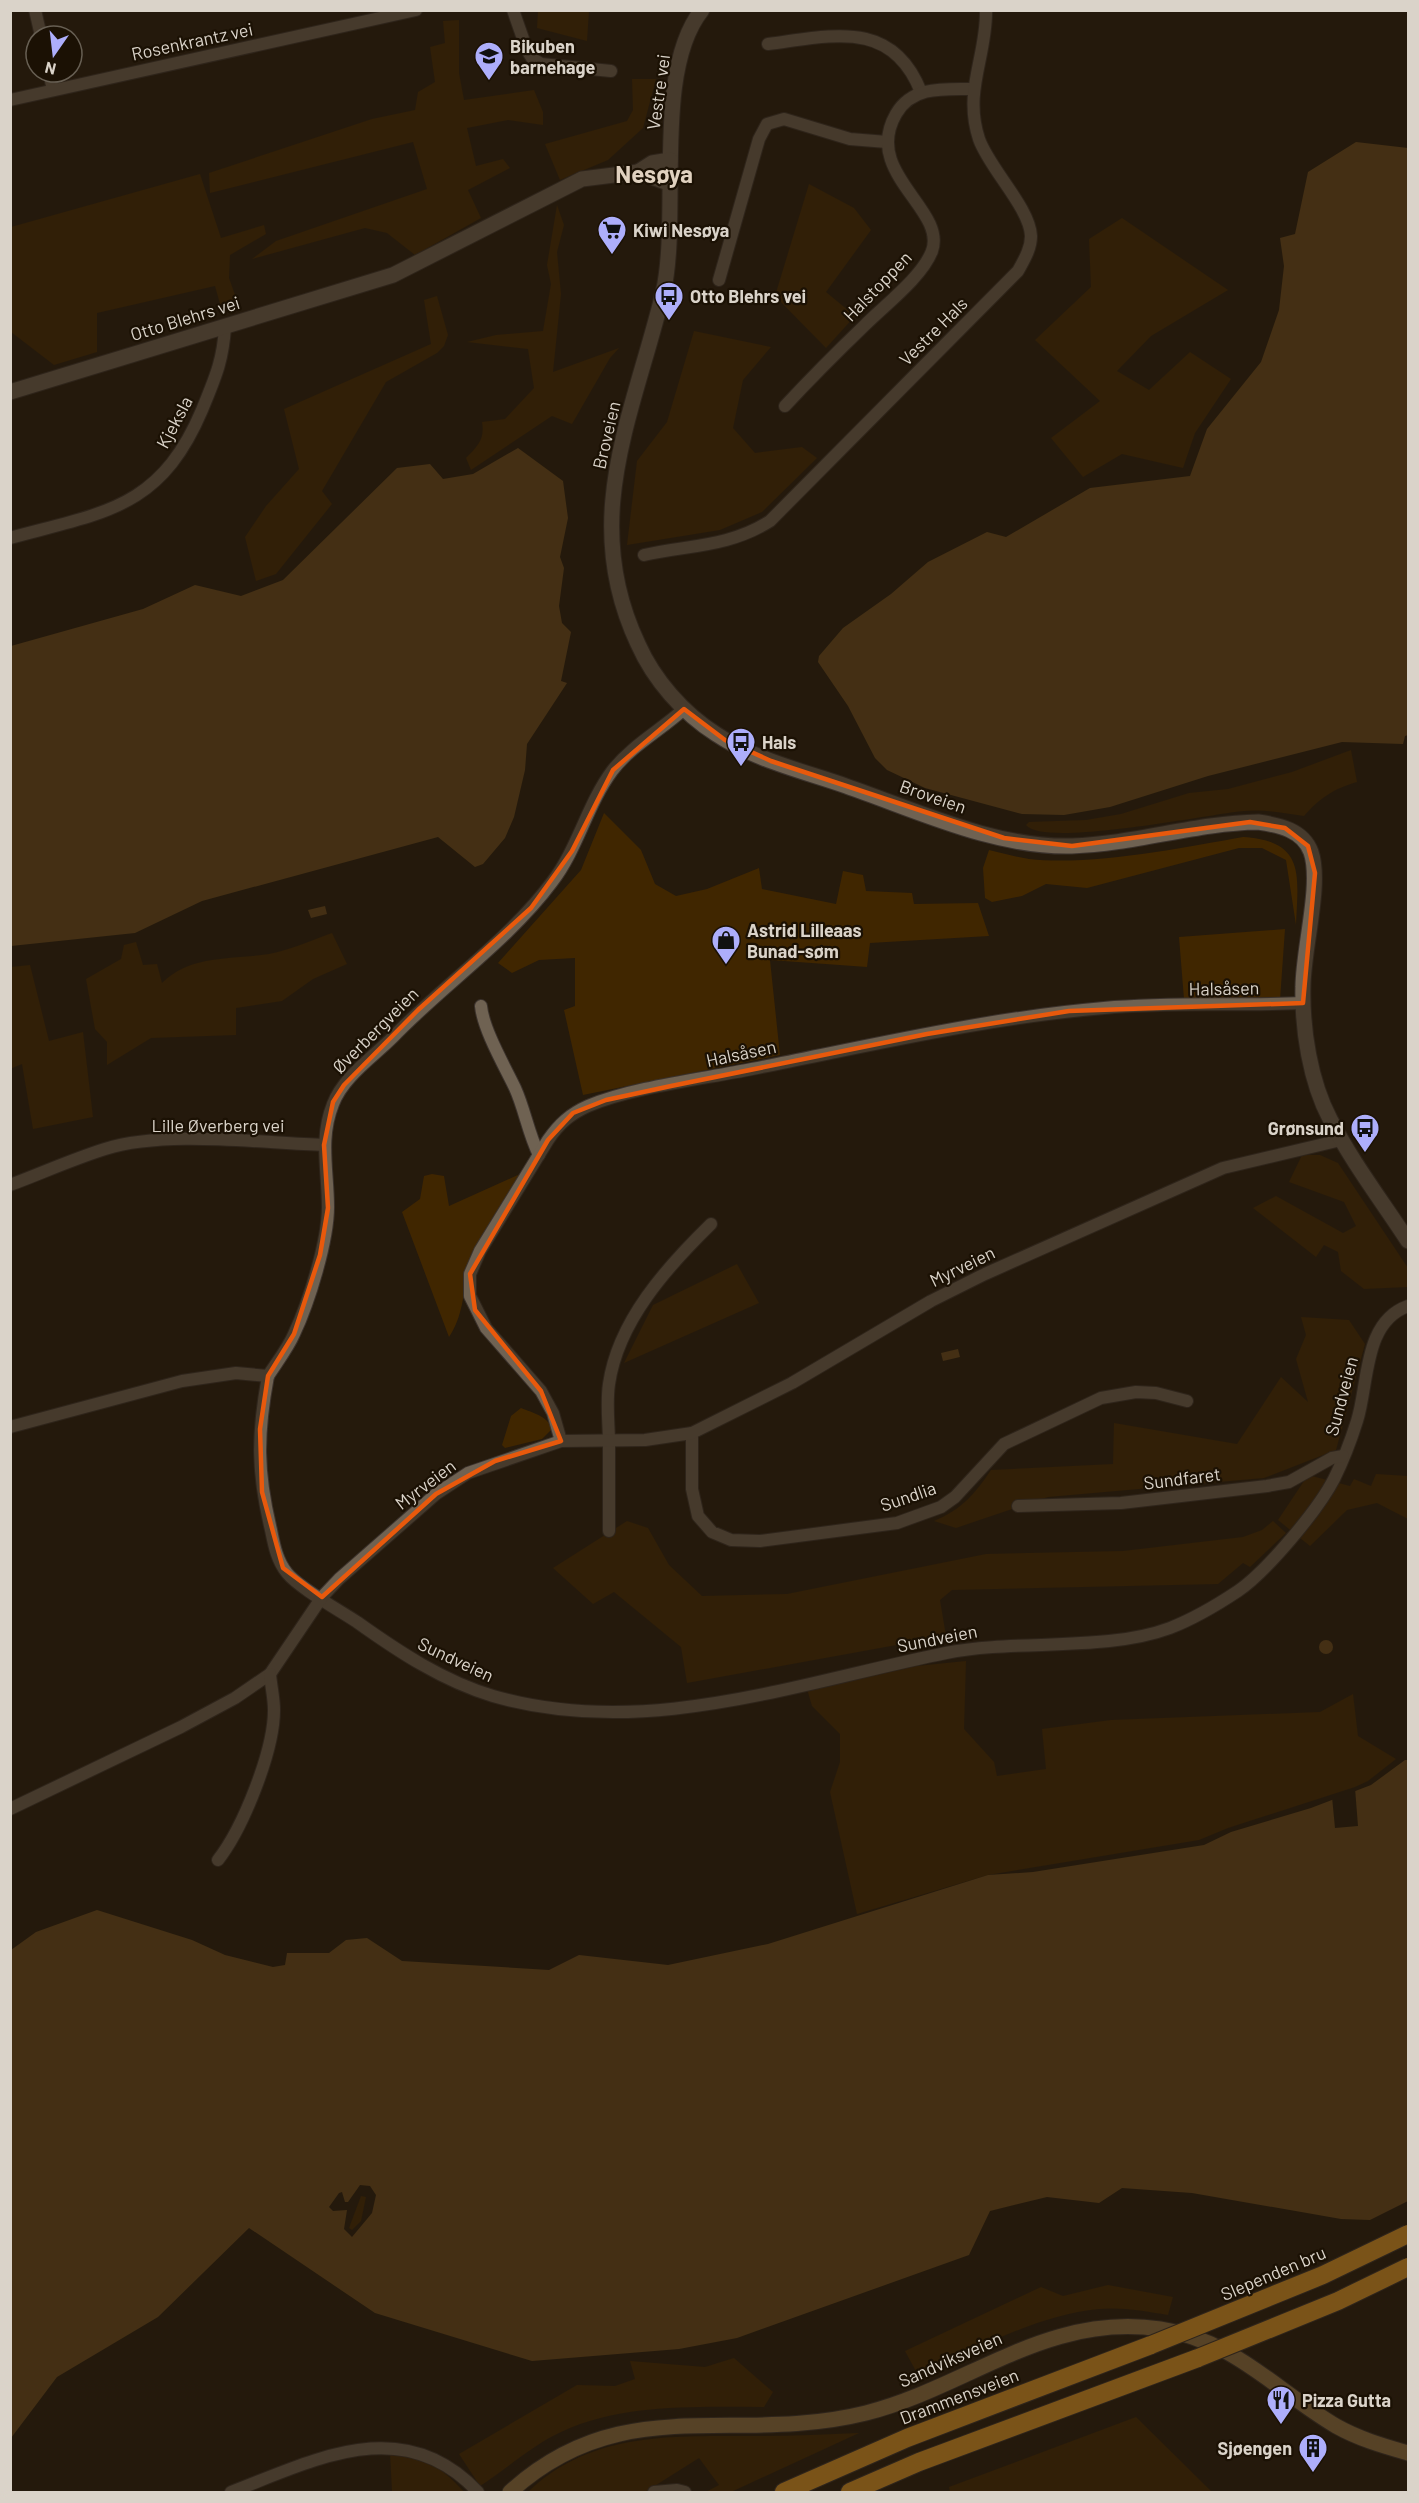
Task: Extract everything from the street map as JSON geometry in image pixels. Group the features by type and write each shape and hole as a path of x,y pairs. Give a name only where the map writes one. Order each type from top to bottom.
{"highway":[{"name":"Slependen bru","path":"1151,2344 1314,2279 1408,2234"},
{"path":"850,2493 919,2462 1198,2358 1338,2301 1408,2267"},
{"name":"Drammensveien","path":"784,2493 907,2438 1151,2344"}],"main road":[{"name":"Sandviksveien","path":"510,2493 561,2455 608,2435 670,2426 799,2425 858,2415 921,2395 1042,2340 1101,2326 1161,2329 1212,2343 1256,2369 1356,2437 1408,2454"},
{"name":"Sandviksveien","path":"1390,2447 1408,2446"}],"street":[{"name":"Rosenkrantz vei","path":"10,100 416,10"},
{"path":"513,10 532,58 541,64 611,71"},
{"name":"Vestre vei","path":"668,183 680,62 690,30 702,10"},
{"name":"Vestre Hals","path":"644,555 718,544 742,536 770,521 1018,271 1030,246 1031,234 1026,219 987,159 974,121 973,89 986,10"},
{"path":"768,44 842,36 874,39 904,62 921,92"},
{"path":"52,84 53,90"},
{"path":"719,280 759,139 767,124 777,119 784,119 850,139 886,142 890,126 899,109 912,96 921,92 973,89"},
{"name":"Halstoppen","path":"785,406 900,291 926,262 932,249 933,235 929,222 899,178 886,142"},
{"path":"638,172 652,163 670,160"},
{"name":"Otto Blehrs vei","path":"14,387 225,327 393,275 582,180 638,172 668,183"},
{"name":"Broveien","path":"668,183 668,240 664,285 617,470 610,540 615,579 632,632 654,673 684,709 714,733 765,758 993,836 1072,846 1113,843 1250,822 1285,828 1301,837 1308,846 1315,873 1304,957 1304,1003 1310,1056 1319,1091 1329,1119 1341,1140 1408,1241"},
{"name":"Kjeksla","path":"10,538 121,505 143,493 164,473 191,435 220,366 225,327"},
{"name":"Øverbergveien","path":"268,1376 294,1334 320,1256 328,1208 324,1145 330,1111 344,1084 418,1010 531,908 552,882 572,851 596,798 613,770 634,748 662,729 684,709"},
{"name":"Halsåsen","path":"561,1441 553,1413 541,1391 486,1328 470,1296 470,1274 480,1251 539,1155 559,1124 573,1113 606,1100 927,1034 1107,1008 1304,1003"},
{"path":"482,1006 482,1016 500,1063 516,1090 531,1139 539,1155"},
{"name":"Lille Øverberg vei","path":"10,1185 106,1149 133,1144 182,1140 324,1145"},
{"name":"Myrveien","path":"322,1598 339,1579 436,1494 468,1473 561,1441 645,1440 692,1433 792,1383 931,1301 984,1274 1223,1168 1341,1140"},
{"path":"609,1531 609,1384 622,1341 642,1305 667,1271 711,1224"},
{"name":"Sundveien","path":"268,1376 260,1429 258,1465 275,1548 289,1576 419,1663 456,1682 494,1696 569,1710 603,1713 702,1706 948,1652 997,1645 1095,1641 1167,1629 1221,1600 1249,1581 1286,1544 1322,1498 1334,1479 1357,1420 1378,1332 1390,1316 1408,1306"},
{"path":"10,1426 182,1381 236,1373 268,1376"},
{"name":"Sundlia","path":"692,1433 692,1489 698,1516 712,1532 731,1540 760,1540 897,1523 941,1507 955,1497 1004,1444 1101,1398 1136,1392 1156,1393 1187,1401"},
{"name":"Sundfaret","path":"1018,1506 1120,1503 1267,1486 1289,1482 1332,1458 1343,1456"},
{"path":"10,1809 181,1728 235,1698 270,1674 322,1598"},
{"path":"218,1860 231,1844 264,1765 274,1710 270,1674"},
{"path":"231,2493 335,2454 363,2448 409,2452 429,2457 465,2479 478,2493"},
{"path":"654,2493 677,2490 685,2493"}],"highlighted area":[{"path":"684,709 725,740 771,761 1004,838 1072,846 1250,822 1285,828 1308,846 1315,873 1303,1003 1069,1011 927,1034 671,1086 606,1100 573,1113 548,1140 470,1274 475,1310 541,1391 561,1441 495,1461 436,1494 322,1597 283,1568 262,1492 260,1429 268,1376 294,1334 320,1255 328,1208 324,1145 333,1102 344,1085 418,1010 531,908 572,851 613,770"}],"shaded area":[{"path":"538,11 589,11 587,41 537,28"},
{"path":"459,20 459,73 464,100 534,90 543,112 543,125 508,120 467,128 476,166 503,159 510,168 468,190 481,218 415,255 387,233 365,228 252,259 276,241 427,189 413,142 210,193 209,173 372,119 415,110 418,92 435,82 430,47 445,43 443,21"},
{"path":"632,79 656,79 643,128 608,160 560,180 545,144 627,121 633,110"},
{"path":"1356,142 1408,148 1408,735 1405,736 1403,744 1342,742 1208,776 1110,807 1064,815 1022,814 925,788 887,770 875,758 848,706 818,662 819,656 843,628 891,594 928,562 987,532 1006,537 1090,488 1190,476 1207,429 1261,362 1279,310 1284,266 1280,238 1295,234 1308,172"},
{"path":"200,174 221,238 264,225 266,234 230,255 229,278 239,306 222,311 215,286 97,313 97,352 54,365 11,332 11,227"},
{"path":"809,184 854,208 871,230 826,292 855,316 826,348 775,296"},
{"path":"557,205 564,225 557,252 561,294 553,372 619,348 610,358 572,424 552,416 471,470 466,458 480,442 482,422 505,419 534,388 528,349 467,342 496,335 543,331 551,284 547,265"},
{"path":"1122,218 1228,290 1151,336 1117,371 1149,390 1190,352 1231,379 1195,433 1183,468 1122,454 1083,477 1051,438 1100,401 1035,340 1091,287 1089,239"},
{"path":"437,296 448,335 444,346 437,353 386,382 322,491 332,504 276,574 256,581 245,537 266,506 299,469 284,409 431,344 424,300"},
{"path":"694,331 771,347 743,380 733,428 755,453 802,447 817,458 762,512 720,530 627,545 637,461 667,422"},
{"path":"518,448 563,481 568,518 560,557 564,568 559,606 562,623 571,632 561,681 567,683 527,744 525,770 514,817 505,838 483,864 475,867 438,837 202,901 135,933 11,946 11,646 143,609 195,585 241,596 283,580 397,468 430,464 443,479 473,474"},
{"path":"1351,750 1357,782 1327,795 1304,816 1266,811 1244,811 1129,828 1063,833 1039,831 1026,825 1029,822 1086,820 1121,814 1189,793 1228,789 1292,772"},
{"path":"604,813 641,850 655,884 676,896 707,889 759,868 762,889 836,904 843,871 863,875 866,891 912,893 914,904 978,903 989,936 870,943 867,967 770,960 780,1055 583,1095 564,1010 575,1006 575,958 539,960 512,973 498,963 581,870"},
{"path":"1243,837 1263,840 1278,846 1288,854 1294,864 1297,877 1296,925 1286,860 1262,848 1239,848 1087,888 1046,884 1022,896 992,902 985,898 983,868 989,850 1029,859 1080,860 1136,855"},
{"path":"325,906 327,914 311,918 308,910"},
{"path":"1285,929 1280,1000 1184,999 1179,937"},
{"path":"332,933 347,964 313,979 282,1001 236,1008 236,1035 151,1038 107,1065 107,1042 95,1029 86,979 121,959 124,945 136,942 143,965 157,964 162,983 173,974 199,963 269,954"},
{"path":"30,965 49,1041 83,1032 93,1117 33,1129 22,1064 10,1069 11,967"},
{"path":"1302,1155 1320,1155 1338,1163 1408,1268 1408,1287 1364,1289 1341,1271 1338,1252 1324,1245 1316,1257 1253,1208 1276,1196 1343,1233 1356,1226 1344,1202 1289,1182"},
{"path":"432,1174 444,1176 449,1206 520,1174 475,1250 459,1317 449,1337 402,1212 420,1199 424,1176"},
{"path":"737,1264 759,1303 624,1363 653,1305"},
{"path":"1301,1317 1349,1320 1365,1344 1336,1450 1264,1478 1048,1497 956,1528 934,1521 967,1500 991,1470 1113,1464 1114,1423 1237,1444 1281,1377 1308,1402 1296,1359 1306,1335"},
{"path":"958,1349 960,1357 943,1361 941,1353"},
{"path":"521,1408 544,1418 552,1429 542,1439 505,1448 502,1445 511,1416"},
{"path":"1376,1474 1408,1476 1408,1519 1377,1503 1347,1510 1310,1546 1278,1520 1308,1475 1350,1486 1354,1479 1371,1486"},
{"path":"627,1521 648,1528 669,1565 702,1596 787,1594 986,1554 1123,1551 1243,1537 1262,1530 1273,1521 1286,1533 1250,1567 1243,1563 1218,1584 952,1590 940,1600 946,1636 687,1683 681,1647 614,1592 593,1604 553,1568"},
{"path":"1326,1640 1331,1642 1333,1647 1331,1652 1326,1654 1321,1652 1319,1647 1321,1642"},
{"path":"966,1661 964,1729 994,1762 997,1776 1046,1769 1042,1729 1111,1720 1320,1712 1353,1694 1358,1736 1396,1759 1368,1781 1355,1787 1228,1828 1199,1840 988,1875 857,1914 830,1792 840,1762 840,1734 812,1706 807,1689 887,1669"},
{"path":"1408,1760 1408,2201 1370,2220 1341,2219 1192,2193 1122,2188 1099,2203 1047,2197 990,2211 969,2255 737,2338 679,2349 532,2361 375,2313 249,2228 158,2317 57,2377 11,2438 11,1950 36,1932 97,1910 192,1940 225,1955 273,1967 285,1965 287,1953 329,1953 346,1940 367,1938 402,1961 549,1970 579,1955 668,1965 768,1944 988,1875 1033,1872 1204,1845 1231,1832 1311,1808 1371,1785","holes":["360,2185 370,2186 376,2195 372,2213 352,2237 344,2229 347,2210 333,2211 329,2207 339,2193 342,2192 345,2202 348,2202"]},
{"path":"361,2196 366,2197 361,2221 352,2230 349,2228"},
{"path":"1108,2285 1173,2297 1168,2315 1099,2309 1052,2318 1006,2335 918,2375 905,2351 1041,2287 1063,2296"},
{"path":"734,2358 773,2392 764,2407 687,2407 635,2411 609,2416 561,2432 540,2443 480,2486 459,2454 577,2385 615,2386 635,2379 630,2361 705,2367"},
{"path":"1136,2417 1212,2492 950,2492 949,2487"},
{"path":"859,2433 731,2492 706,2492 719,2485 699,2458 645,2492 528,2492 554,2472 581,2457 609,2447 638,2441 699,2436"},
{"path":"390,2453 413,2457 432,2464 464,2492 392,2491"}],"pier":[{"path":"1355,1788 1358,1826 1335,1828 1332,1797"}],"place":[{"name":"Bikuben barnehage","path":"489,82"},
{"name":"Kiwi Nesøya","path":"612,256"},
{"name":"Otto Blehrs vei","path":"669,322"},
{"name":"Hals","path":"741,768"},
{"name":"Astrid Lilleaas Bunad-søm","path":"726,966"},
{"name":"Grønsund","path":"1365,1154"},
{"name":"Pizza Gutta","path":"1281,2426"},
{"name":"Sjøengen","path":"1313,2474"}],"district":[{"name":"Nesøya","path":"654,173"}]}
